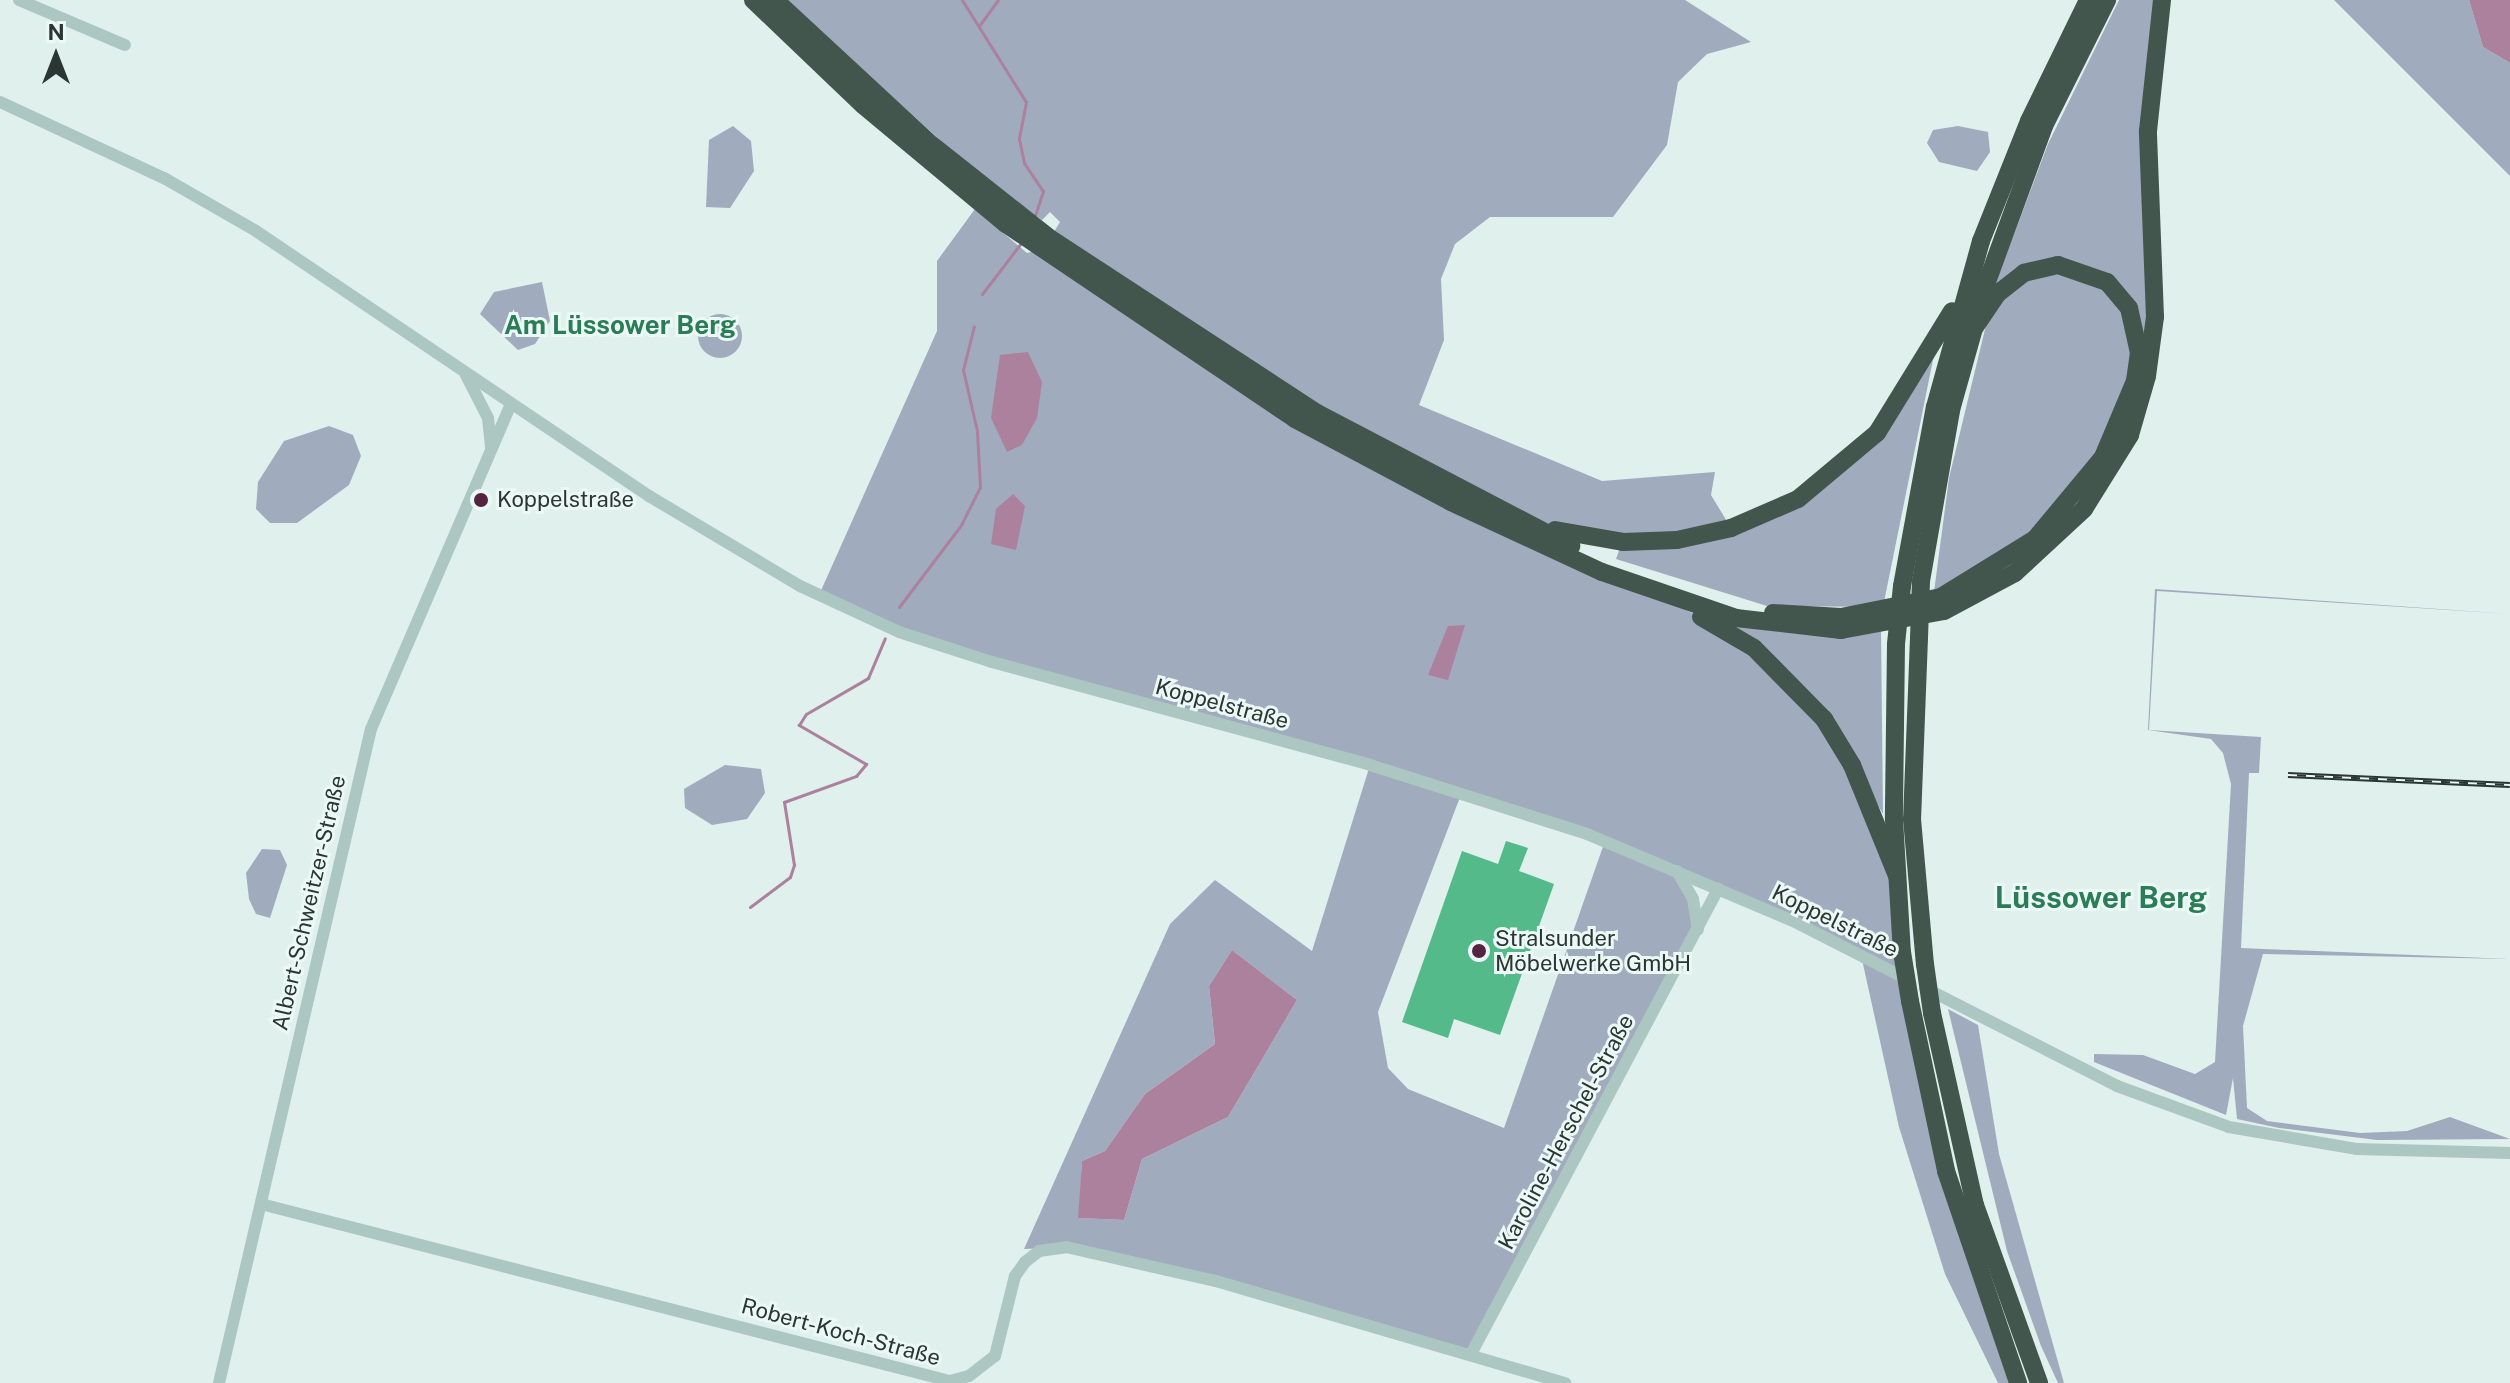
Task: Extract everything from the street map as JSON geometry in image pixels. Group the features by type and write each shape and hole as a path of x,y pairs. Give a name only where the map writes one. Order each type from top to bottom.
{"highway":[{"path":"753,0 863,105 1044,244 1295,419 1451,502 1729,631 1806,696 1852,765 1897,876"},
{"path":"775,0 1010,218"},
{"path":"2018,1383 1946,1171 1910,1001 1902,952 1897,876 1896,644 1902,586 1935,407 1970,277 2018,146 2088,0"},
{"path":"2039,1383 1975,1205 1932,1013 1911,803 1921,581 1971,333 2024,176 2107,0"},
{"path":"1622,580 1736,618 1810,630 1867,628 1907,622 1970,599 2015,573 2063,533 2104,482 2130,435 2147,376 2155,317 2149,115 2162,0"},
{"path":"1044,244 1317,413 1529,524 1658,582 1768,612 1841,617 1941,597 1992,571 2062,513 2103,457 2137,366 2129,308 2107,282 2075,267 2040,268 2010,281 1971,333"},
{"path":"1529,524 1623,542 1677,540 1752,522 1798,499 1842,468 1890,416 1970,277"}],"street":[{"path":"19,0 125,45"},
{"name":"Koppelstraße","path":"0,102 164,178 256,231 466,375 697,527 800,586 899,632 1462,792 1677,871 2171,1109 2306,1143 2510,1153"},
{"path":"466,375 488,418 491,449"},
{"name":"Albert-Schweitzer-Straße","path":"219,1383 371,729 511,404"},
{"path":"1677,871 1693,899 1698,930"},
{"name":"Karoline-Herschel-Straße","path":"1471,1354 1718,889"},
{"name":"Robert-Koch-Straße","path":"261,1204 950,1381 969,1376 995,1356 1015,1276 1025,1262 1039,1251 1066,1247 1216,1281 1565,1383"}],"shaded area":[{"path":"786,0 1685,0 1751,42 1707,54 1678,82 1667,145 1613,217 1490,217 1455,244 1441,279 1444,340 1419,405 1602,481 1715,472 1711,495 1731,528 1677,540 1529,524 1388,453 1054,232 1060,222 1050,212 1042,220 973,170"},
{"path":"2119,0 2157,0 2144,119 2150,316 2137,394 2097,484 2041,547 2001,577 1933,609 1933,603 2011,563 2057,524 2099,472 2137,385 2141,325 2133,304 2102,271 2047,260 1995,285 2048,144"},
{"path":"2334,0 2469,0 2483,47 2510,63 2510,176"},
{"path":"2469,0 2510,0 2510,63 2483,47"},
{"path":"733,126 751,141 754,171 730,208 706,207 709,140"},
{"path":"1958,126 1988,132 1990,152 1977,171 1939,162 1927,143 1933,130"},
{"path":"975,209 1027,253 1040,250 1622,580 1707,620 1824,719 1897,876 1920,1054 2018,1383 1998,1383 1945,1274 1899,1127 1861,955 1678,872 1698,930 1471,1354 1066,1247 1024,1249 1170,924 1215,880 1312,951 1370,765 992,662 819,595 937,331 937,261","holes":["1462,792 1605,841 1504,1128 1408,1089 1388,1068 1378,1012","1232,950 1297,1000 1228,1117 1142,1159 1124,1220 1079,1218 1082,1161 1105,1151 1145,1094 1215,1044 1209,986"]},
{"path":"2080,271 2124,307 2133,362 2110,433 2046,524 1934,592 1949,478 1987,321 2018,280"},
{"path":"542,282 550,321 535,344 518,350 480,314 494,292"},
{"path":"720,314 736,320 742,336 736,352 720,358 704,352 698,336 704,320"},
{"path":"1935,350 1883,607 1767,606 1616,559 1621,545 1667,545 1821,489"},
{"path":"1028,352 1042,382 1037,418 1022,445 1007,452 991,418 1000,355"},
{"path":"329,426 353,435 361,456 349,485 297,523 270,523 256,509 258,482 284,441"},
{"path":"1013,494 1025,506 1016,550 991,544 996,509"},
{"path":"2155,589 2510,614 2157,591 2149,730 2261,737 2259,773 2249,773 2241,948 2510,959 2263,954 2243,1026 2247,1108 2267,1121 2360,1133 2407,1131 2450,1117 2510,1139 2377,1140 2279,1128 2237,1119 2233,1078 2226,1115 2094,1062 2094,1054 2143,1055 2195,1074 2215,1062 2231,784 2223,753 2211,739 2148,730"},
{"path":"1724,618 1881,628 1883,814 1818,702"},
{"path":"1465,625 1448,680 1428,675 1448,626"},
{"path":"725,765 761,769 765,793 747,819 712,825 685,808 684,789"},
{"path":"262,849 280,850 287,865 270,918 256,914 249,899 246,873"},
{"path":"1232,950 1297,1000 1228,1117 1142,1159 1124,1220 1078,1218 1082,1161 1105,1151 1145,1094 1215,1044 1209,986"},
{"path":"1948,1009 1978,1025 1999,1154 2064,1383 2058,1383 2041,1346 2007,1251"}],"building":[{"name":"Stralsunder Möbelwerke GmbH","path":"1506,841 1528,848 1519,871 1554,884 1500,1035 1454,1019 1448,1038 1402,1022 1462,851 1498,864"}],"waterway":[{"path":"962,0 1026,102 1019,139 1024,163 1043,191 1035,215"},
{"path":"979,26 998,0"},
{"path":"982,294 1021,243"},
{"path":"899,607 961,525 980,487 977,431 963,370 974,326"},
{"path":"750,907 790,877 794,865 784,802 856,776 866,764 799,725 806,714 868,678 885,638"}],"railway":[{"path":"2288,775 2510,785"}],"place":[{"name":"Koppelstraße","path":"481,500"},
{"name":"Stralsunder Möbelwerke GmbH","path":"1479,951"}],"district":[{"name":"Am Lüssower Berg","path":"620,325"},
{"name":"Lüssower Berg","path":"2101,897"}]}
